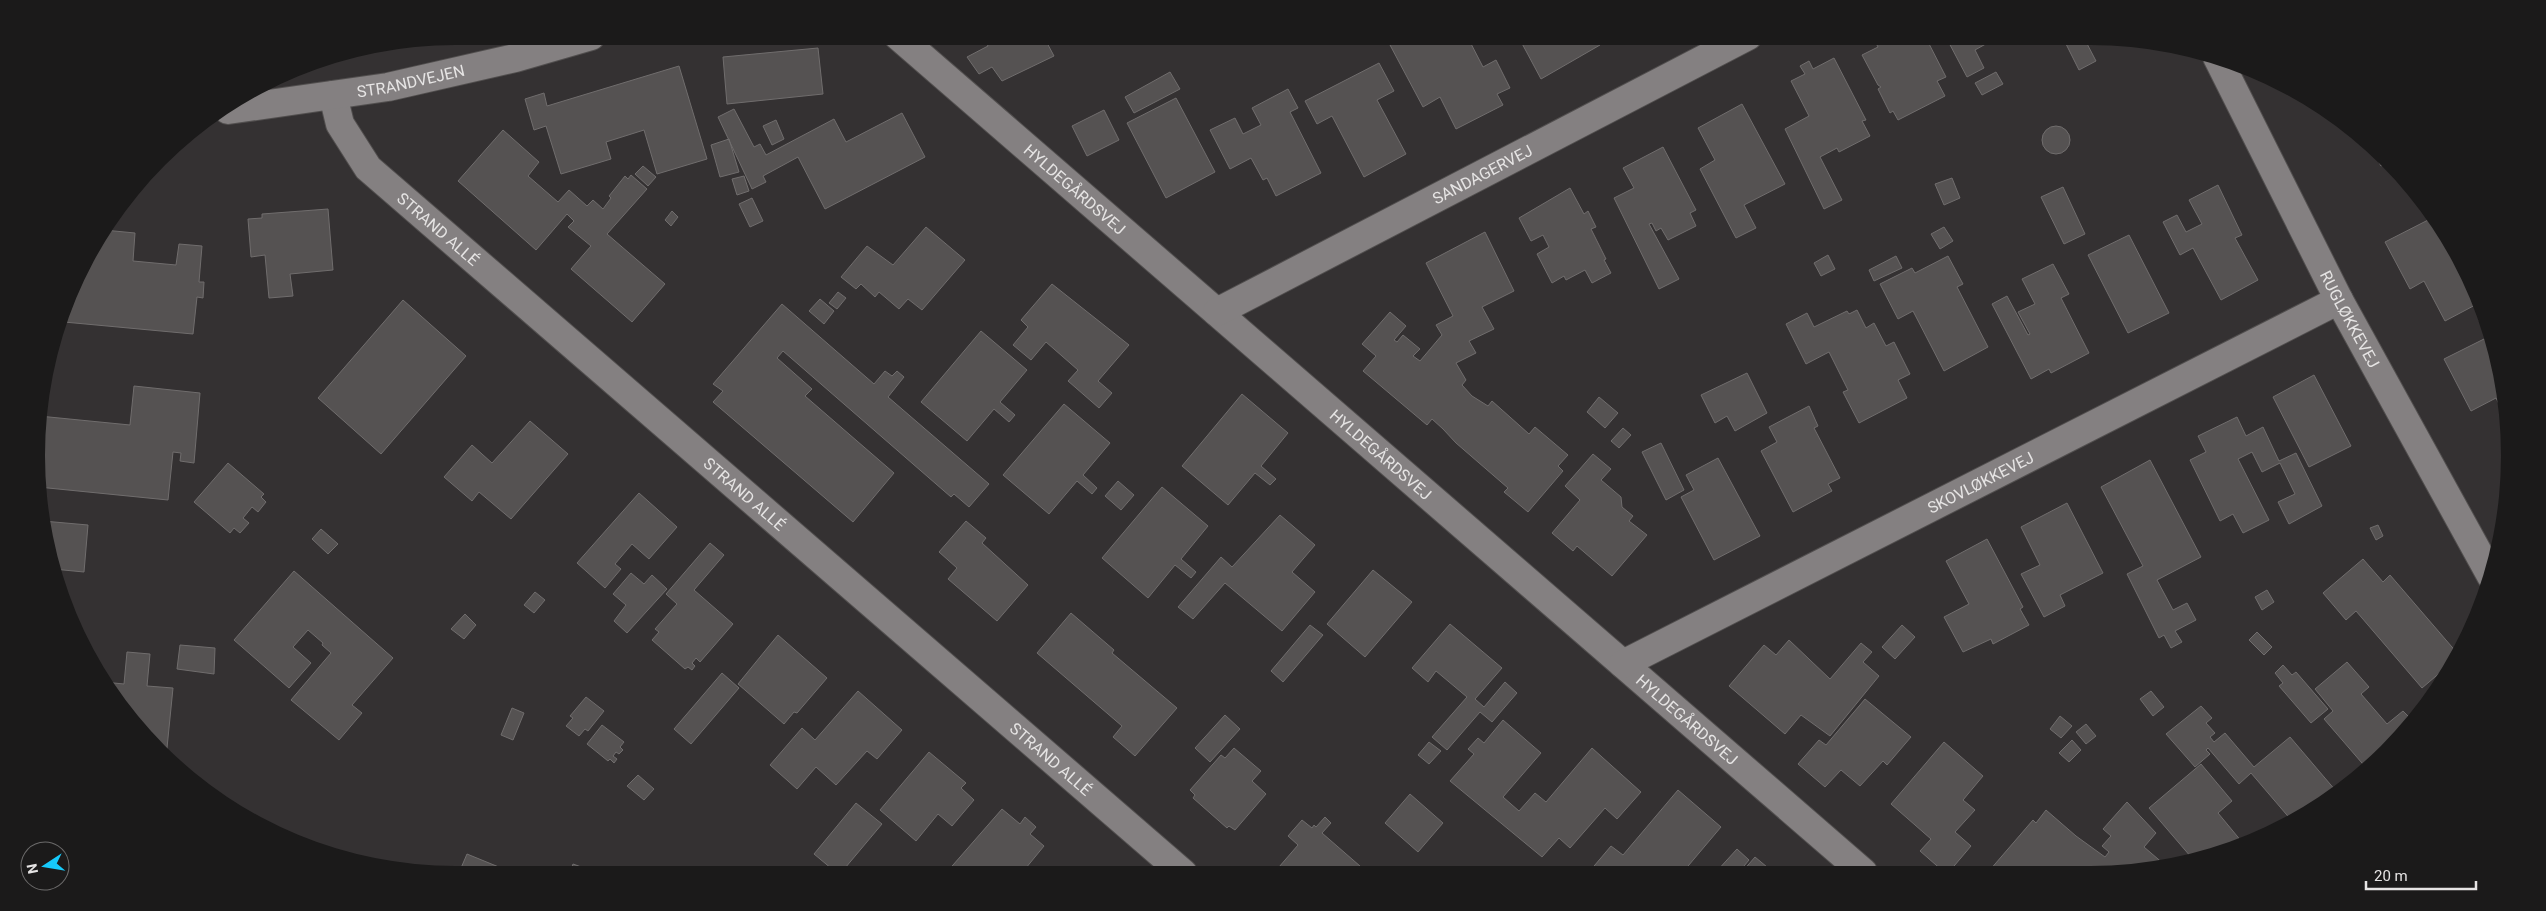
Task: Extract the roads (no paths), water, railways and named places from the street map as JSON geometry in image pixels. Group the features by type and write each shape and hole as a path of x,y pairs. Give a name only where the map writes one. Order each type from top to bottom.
{"street":[{"name":"STRANDVEJEN","path":"235,109 388,87 505,61 560,45"},
{"name":"HYLDEGÅRDSVEJ","path":"908,45 1856,866"},
{"name":"SANDAGERVEJ","path":"1217,312 1731,45"},
{"name":"RUGLØKKEVEJ","path":"2221,67 2339,300 2486,566"},
{"name":"STRAND ALLÉ","path":"333,95 340,124 368,168 1175,866"},
{"name":"SKOVLØKKEVEJ","path":"1623,664 2339,300"}]}
